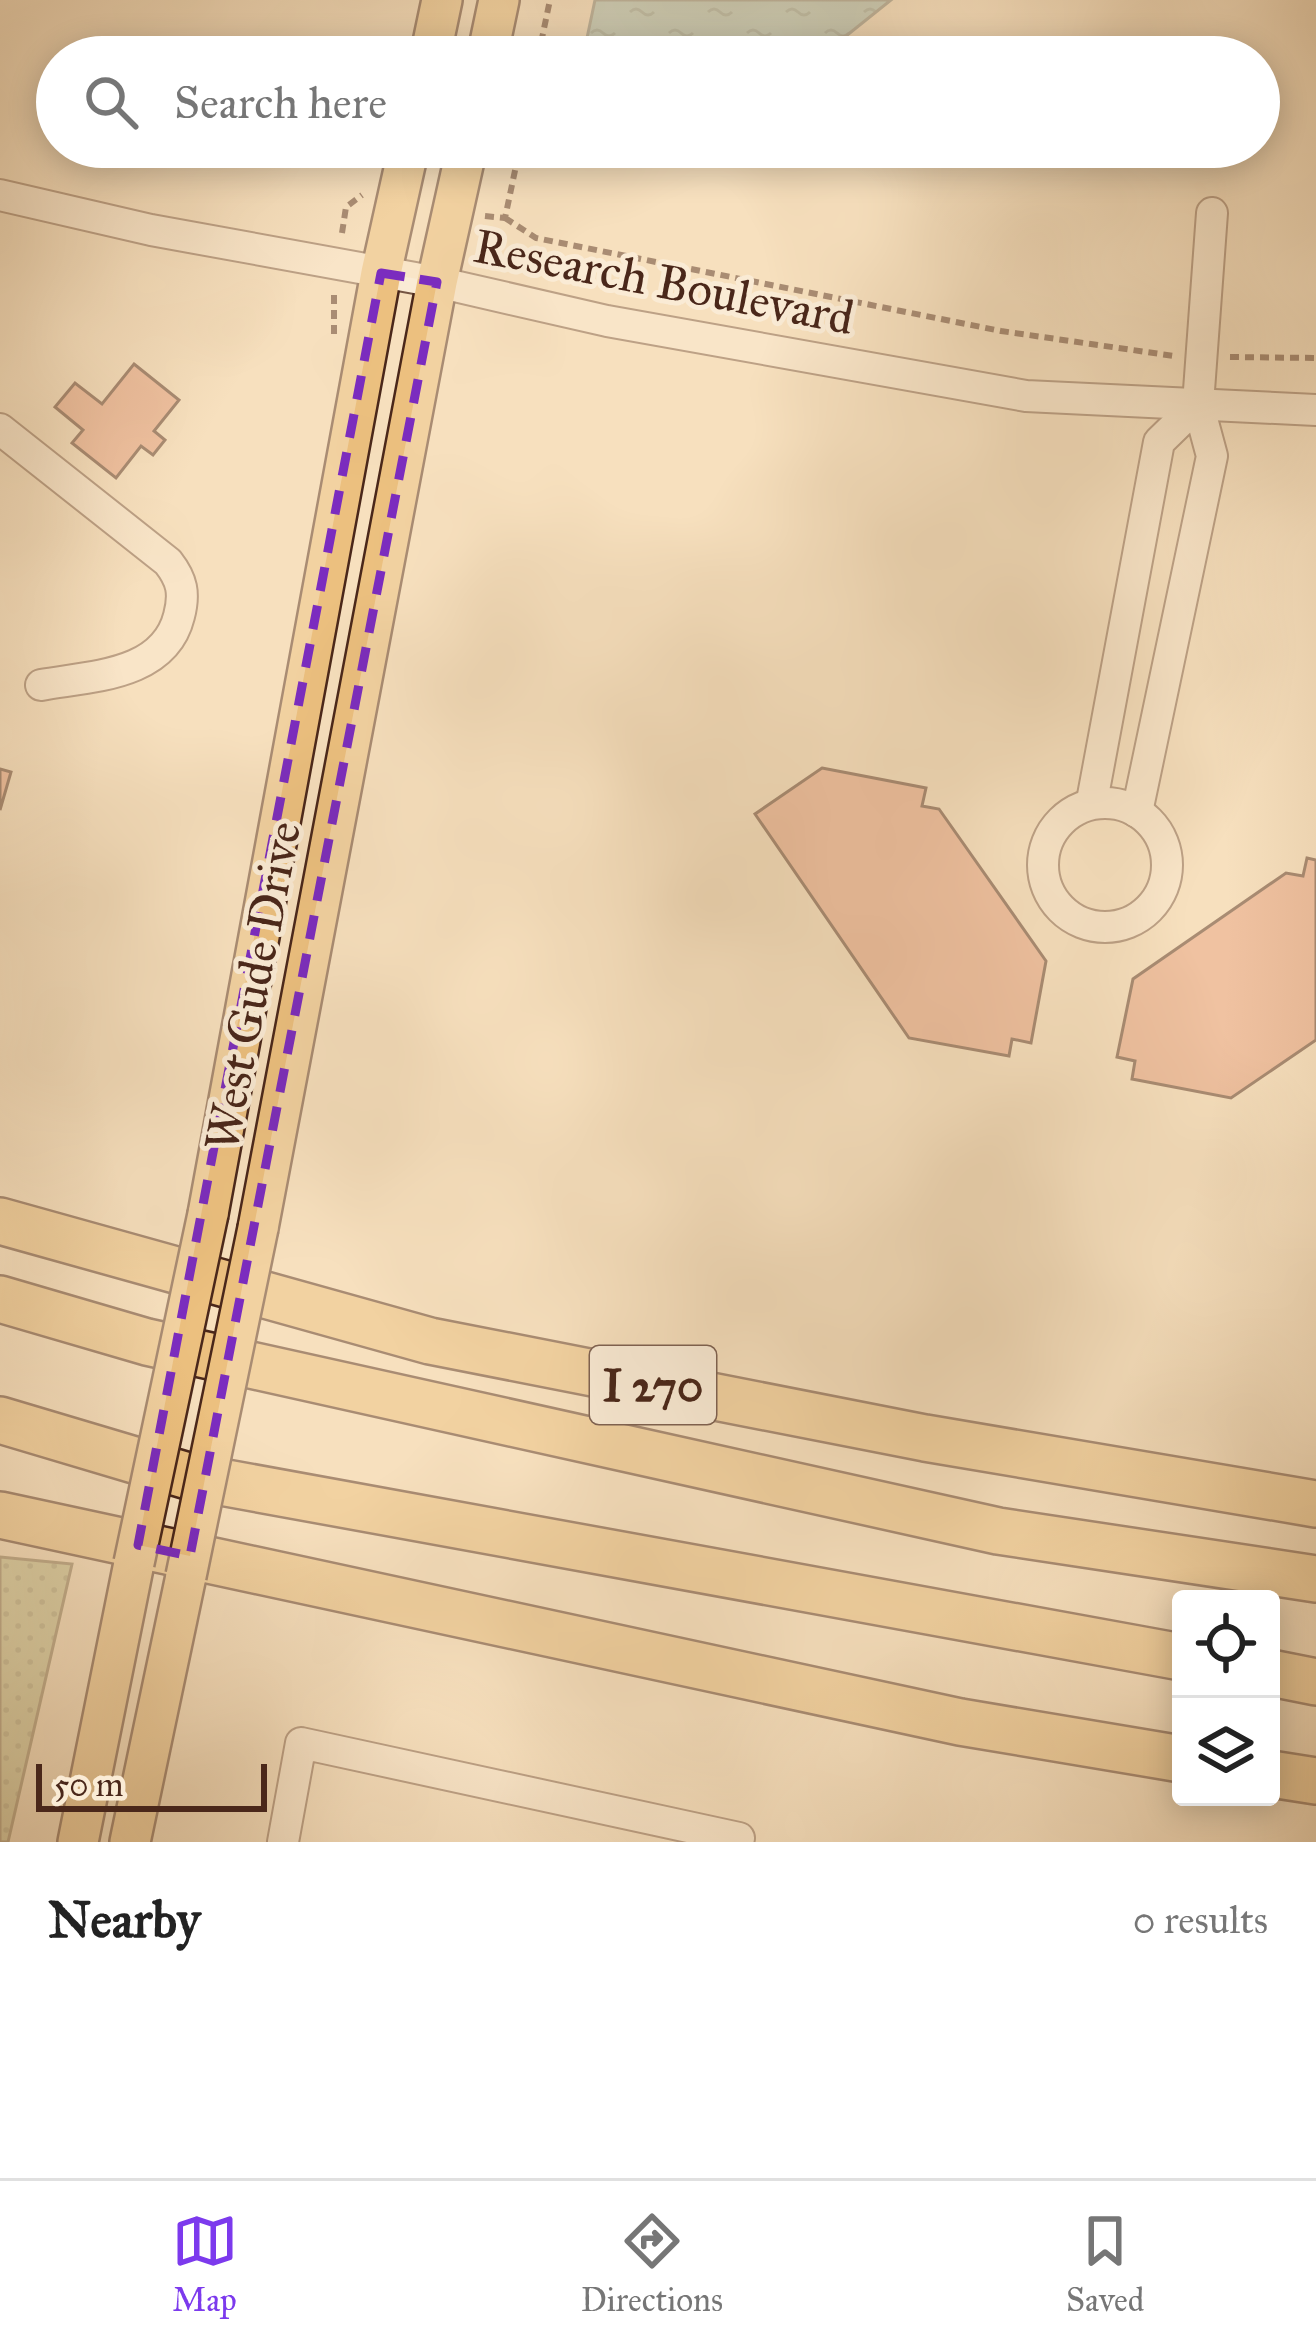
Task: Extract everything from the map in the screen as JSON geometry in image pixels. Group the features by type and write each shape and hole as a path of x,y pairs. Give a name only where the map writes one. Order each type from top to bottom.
{"highway":[{"name":"I 270","path":"0,1221 430,1341 925,1438 1316,1504"},
{"name":"I 270","path":"0,1298 146,1342 998,1531 1316,1579"},
{"path":"0,1420 188,1476 1172,1655"},
{"path":"0,1514 960,1722 1172,1757"},
{"path":"1280,1675 1316,1682"},
{"path":"1280,1775 1316,1781"}],"main road":[{"path":"434,36 442,0"},
{"path":"492,36 500,0"},
{"name":"West Gude Drive","path":"78,1842 208,1214 404,168"},
{"name":"West Gude Drive","path":"130,1842 258,1228 462,168"}],"street":[{"name":"Research Boulevard","path":"0,195 151,230 437,282 607,321 1027,396 1316,410"},
{"path":"1137,812 1212,456 1198,404 1211,213"},
{"path":"1093,801 1159,442 1198,404"},
{"path":"0,429 168,562 180,578 183,597 178,623 149,659 134,668 41,686"},
{"path":"1093,801 1120,804 1137,812 1163,844 1167,863 1155,902 1124,925 1102,928 1064,913 1043,877 1050,836 1062,820 1093,801"},
{"path":"283,1842 301,1743 739,1838 738,1842"}],"path":[{"path":"542,36 550,0"},
{"path":"505,218 536,238 1001,331 1161,356 1316,358"}],"highlighted area":[{"path":"381,273 437,282 190,1556 138,1545"}],"green space":[{"path":"0,1557 72,1564 8,1842 0,1842"}],"water":[{"path":"595,0 891,0 846,36 587,36"}],"building":[{"path":"134,364 179,400 154,431 165,440 153,455 141,446 116,478 72,443 83,430 55,407 75,383 102,404"},
{"path":"822,768 926,788 922,806 939,809 1046,961 1031,1043 1012,1039 1009,1056 909,1038 755,814"},
{"path":"0,769 11,772 0,810"},
{"path":"1307,858 1316,860 1316,1040 1231,1098 1132,1079 1135,1061 1117,1057 1133,979 1286,873 1303,876"}]}
